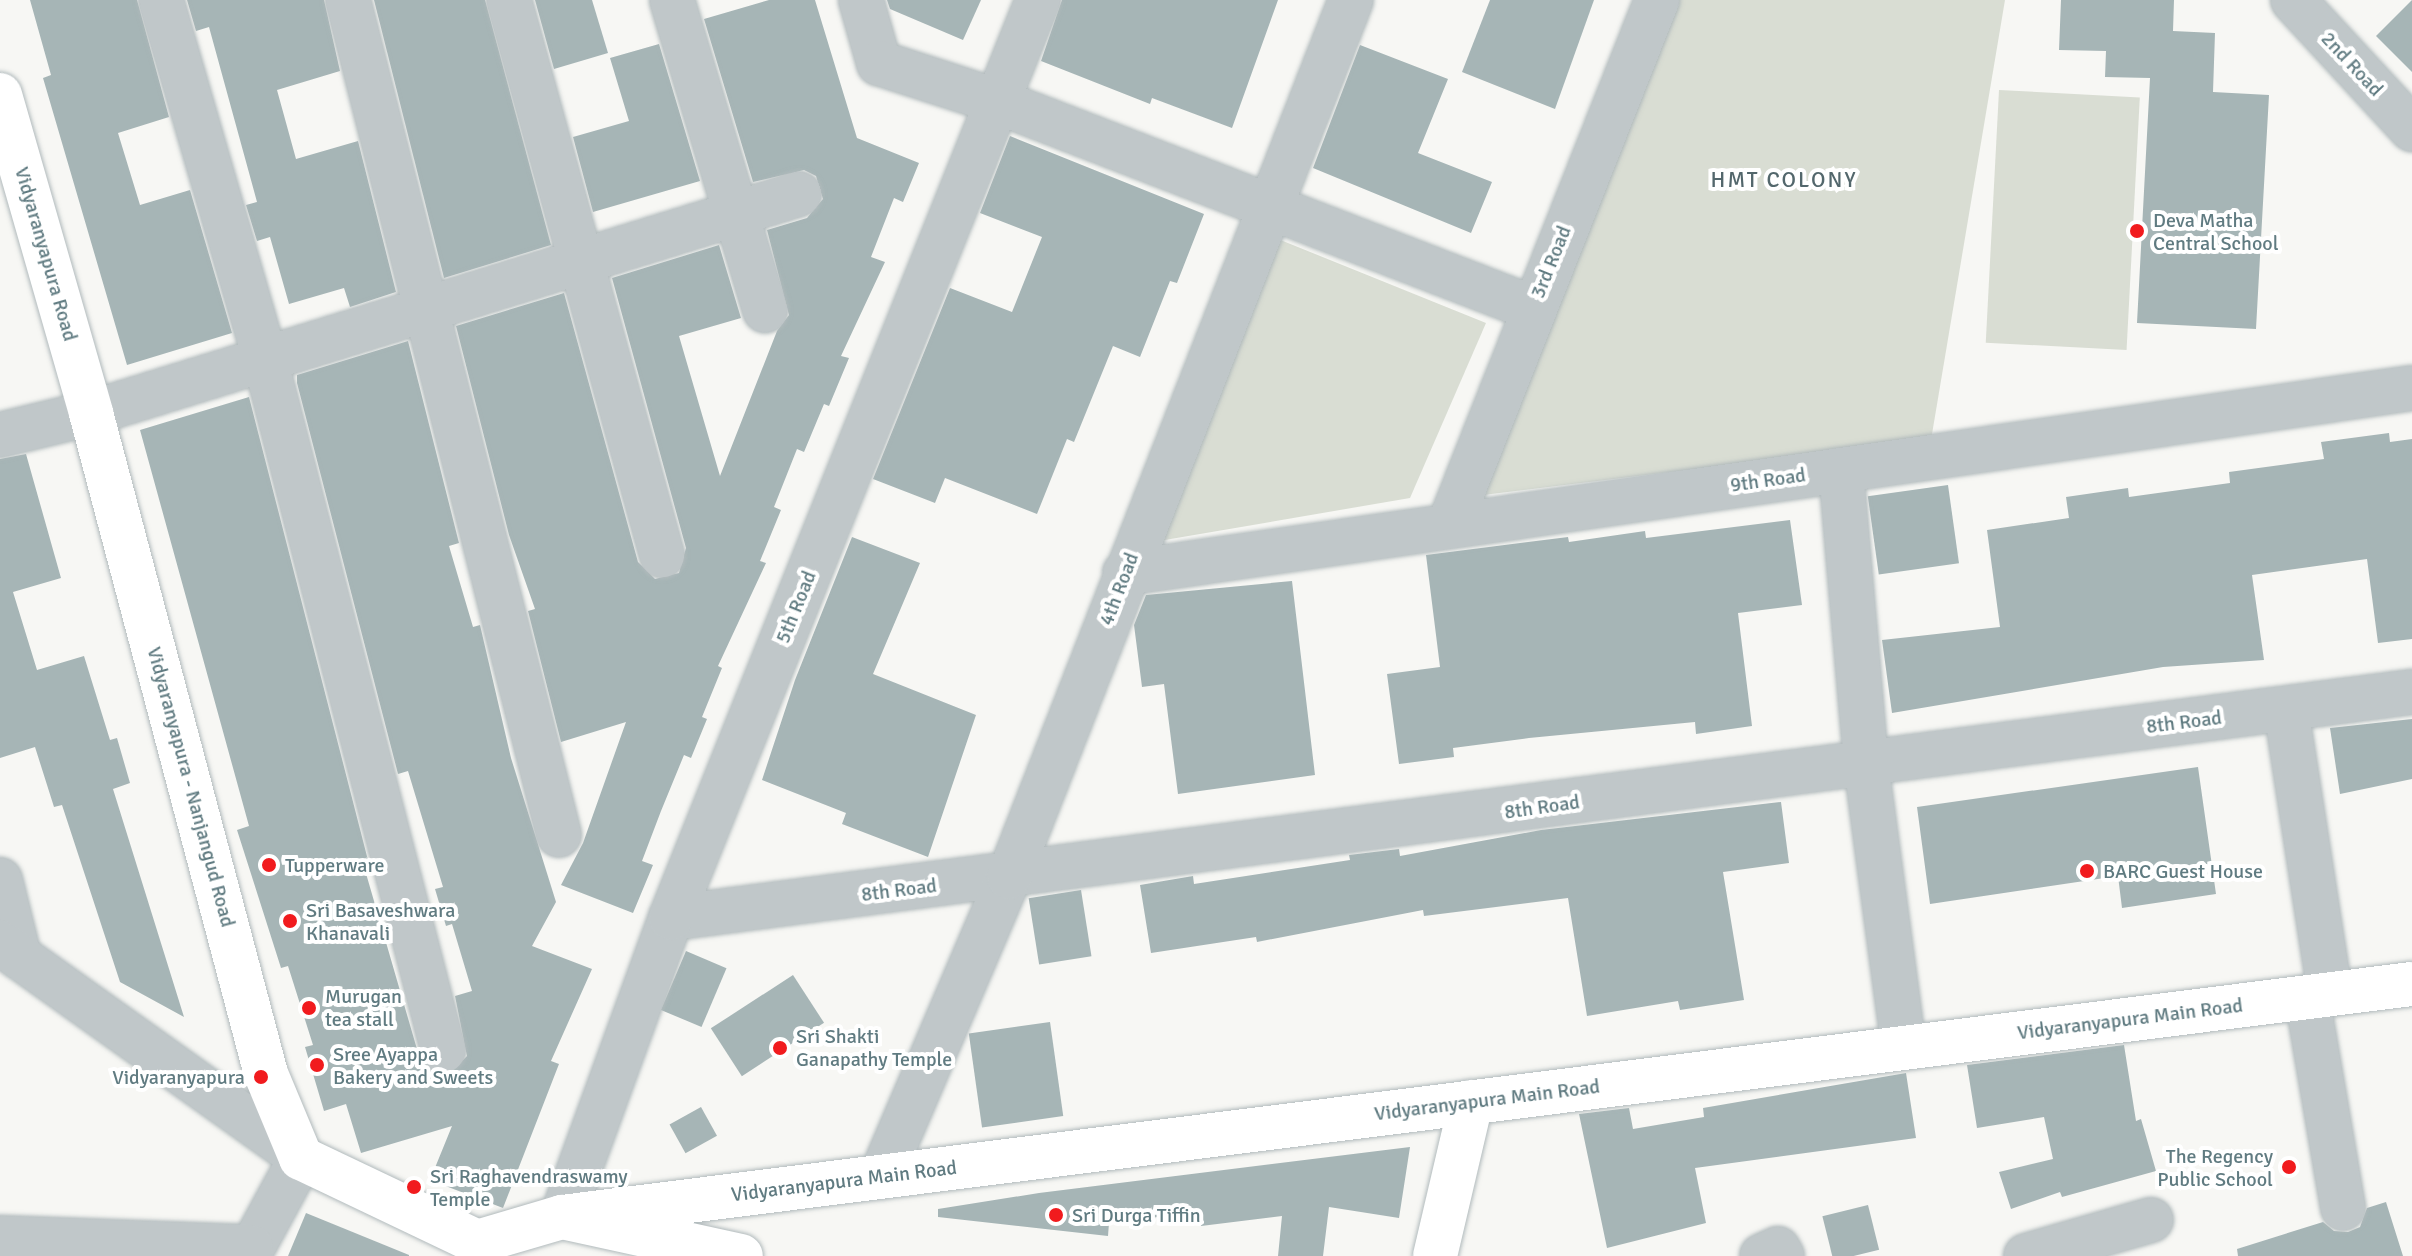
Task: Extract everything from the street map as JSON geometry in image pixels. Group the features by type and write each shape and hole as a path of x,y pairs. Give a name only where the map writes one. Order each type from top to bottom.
{"main road":[{"name":"Vidyaranyapura Road","path":"0,95 91,413"},
{"name":"Vidyaranyapura - Nanjangud Road","path":"91,413 266,1074 301,1158"},
{"name":"Vidyaranyapura Main Road","path":"477,1249 562,1217 2412,984"},
{"path":"1435,1256 1471,1102"},
{"path":"301,1158 477,1249"},
{"path":"562,1217 741,1256"}],"street":[{"path":"161,0 265,359 443,1050"},
{"path":"348,0 559,835"},
{"path":"509,0 662,555"},
{"path":"672,0 765,310"},
{"path":"861,0 879,63 999,102 1532,308"},
{"name":"5th Road","path":"562,1217 671,918 1038,0"},
{"name":"4th Road","path":"881,1177 1009,877 1351,0"},
{"name":"3rd Road","path":"1449,526 1532,308 1657,0"},
{"name":"2nd Road","path":"2293,0 2412,129"},
{"path":"0,435 91,413 799,194"},
{"name":"9th Road","path":"1125,573 2412,388"},
{"path":"1841,470 1866,764 1904,1047"},
{"name":"8th Road","path":"671,918 1009,877 2412,692"},
{"path":"2286,709 2343,1208"},
{"path":"0,880 10,950 301,1158 250,1252 0,1238"},
{"path":"2026,1256 2151,1220"},
{"path":"1762,1256 1778,1249 1782,1256"}],"shaded area":[{"path":"1678,0 2005,0 1931,440 1483,495"},
{"path":"1999,90 2140,97 2127,350 1986,343"},
{"path":"1278,239 1486,323 1410,498 1153,542"}],"building":[{"path":"30,0 137,0 169,117 118,133 140,205 190,190 232,333 127,365 43,78 51,75"},
{"path":"187,0 324,0 340,71 277,90 296,159 358,141 396,292 350,307 344,288 289,304 270,237 257,241 246,205 257,202 209,27 196,31"},
{"path":"374,0 485,0 551,245 444,278"},
{"path":"535,0 592,0 608,53 554,69"},
{"path":"769,0 815,0 857,138 919,163 903,202 894,198 871,257 885,262 841,356 849,358 829,406 824,404 804,452 797,449 774,507 781,510 760,561 766,563 718,666 722,668 702,717 707,719 691,758 684,755 642,861 653,865 633,913 561,885 583,843 626,722 561,742 528,611 535,609 509,535 456,326 564,293 638,562 655,579 679,573 686,548 612,278 719,245 741,318 679,336 720,476 777,331 789,315 767,230 807,218 823,199 816,176 804,170 753,182 704,19"},
{"path":"887,0 981,0 963,40 890,9"},
{"path":"1062,0 1278,0 1232,128 1152,98 1150,104 1041,61"},
{"path":"1490,0 1594,0 1555,109 1462,72"},
{"path":"2061,0 2174,0 2173,31 2215,33 2213,92 2269,95 2256,329 2137,323 2150,78 2105,77 2106,51 2059,50"},
{"path":"2412,0 2412,72 2376,36"},
{"path":"659,44 700,181 593,212 573,137 629,121 610,58"},
{"path":"1360,45 1448,79 1418,153 1492,182 1471,233 1313,168"},
{"path":"1010,136 1204,214 1177,283 1170,281 1140,357 1113,346 1074,442 1067,439 1037,514 945,478 935,503 873,479 950,288 1012,312 1042,237 980,213"},
{"path":"408,341 459,543 449,546 473,627 480,625 511,758 556,902 532,946 592,969 551,1061 559,1064 503,1208 430,1180 452,1126 361,1153 346,1104 324,1111 305,1047 313,1045 288,966 281,968 237,830 249,826 140,430 249,397 370,868 365,870 419,1056 436,1074 450,1074 467,1056 455,996 472,991 452,924 446,926 435,889 443,887 408,771 398,774 297,383 297,375"},
{"path":"2389,433 2390,442 2412,439 2412,639 2378,643 2367,559 2252,575 2264,660 2163,667 1892,713 1882,640 2000,627 1987,530 2069,518 2066,497 2128,488 2129,497 2230,483 2229,472 2324,459 2321,442"},
{"path":"26,454 61,578 13,592 37,670 84,656 110,740 117,738 130,783 113,789 184,1017 120,982 62,805 54,807 35,747 0,758 0,459"},
{"path":"1948,485 1959,563 1879,575 1868,496"},
{"path":"1790,520 1802,605 1738,613 1752,726 1696,734 1695,722 1529,738 1453,748 1454,757 1399,764 1387,674 1440,667 1426,555 1568,537 1569,542 1645,531 1646,538"},
{"path":"852,537 920,563 873,674 976,715 928,857 842,824 846,813 762,780 795,680"},
{"path":"1292,581 1315,775 1178,794 1164,684 1142,687 1134,625 1146,595"},
{"path":"2412,719 2412,779 2340,794 2330,728"},
{"path":"2198,767 2216,894 2122,908 2118,876 1930,904 1917,807"},
{"path":"1781,802 1789,863 1723,872 1744,1000 1680,1010 1678,1001 1587,1016 1568,898 1424,916 1423,910 1257,942 1256,937 1151,953 1140,885 1193,876 1194,884 1350,860 1349,855 1399,849 1400,856 1541,830"},
{"path":"1081,890 1091,956 1039,964 1029,898"},
{"path":"686,951 727,968 701,1027 661,1010"},
{"path":"793,975 824,1023 742,1076 711,1028"},
{"path":"1050,1022 1063,1116 982,1127 969,1033"},
{"path":"2124,1045 2136,1121 2141,1119 2156,1171 2062,1197 2060,1192 2011,1209 1999,1172 2053,1159 2044,1117 1977,1128 1967,1065"},
{"path":"1906,1073 1916,1138 1695,1168 1706,1223 1607,1248 1579,1114 1629,1108 1633,1129 1704,1117 1703,1108"},
{"path":"701,1107 717,1136 686,1153 670,1124"},
{"path":"1410,1147 1399,1218 1329,1207 1323,1256 1278,1256 1282,1216 1201,1226 1199,1212 1109,1223 1108,1236 938,1217 938,1209 1039,1193"},
{"path":"2386,1202 2403,1256 2238,1256 2237,1249 2323,1222 2334,1231 2348,1232 2360,1227 2367,1208"},
{"path":"1868,1205 1879,1250 1854,1256 1832,1256 1822,1216"},
{"path":"306,1213 409,1255 409,1256 288,1256"}],"place":[{"name":"Deva Matha Central School","path":"2137,231"},
{"name":"Tupperware","path":"269,865"},
{"name":"BARC Guest House","path":"2087,871"},
{"name":"Sri Basaveshwara Khanavali","path":"290,921"},
{"name":"Murugan tea stall","path":"309,1008"},
{"name":"Sri Shakti Ganapathy Temple","path":"780,1048"},
{"name":"Sree Ayappa Bakery and Sweets","path":"317,1065"},
{"name":"Vidyaranyapura","path":"261,1077"},
{"name":"The Regency Public School","path":"2289,1167"},
{"name":"Sri Raghavendraswamy Temple","path":"414,1187"},
{"name":"Sri Durga Tiffin","path":"1056,1215"}],"district":[{"name":"HMT COLONY","path":"1784,180"}]}
